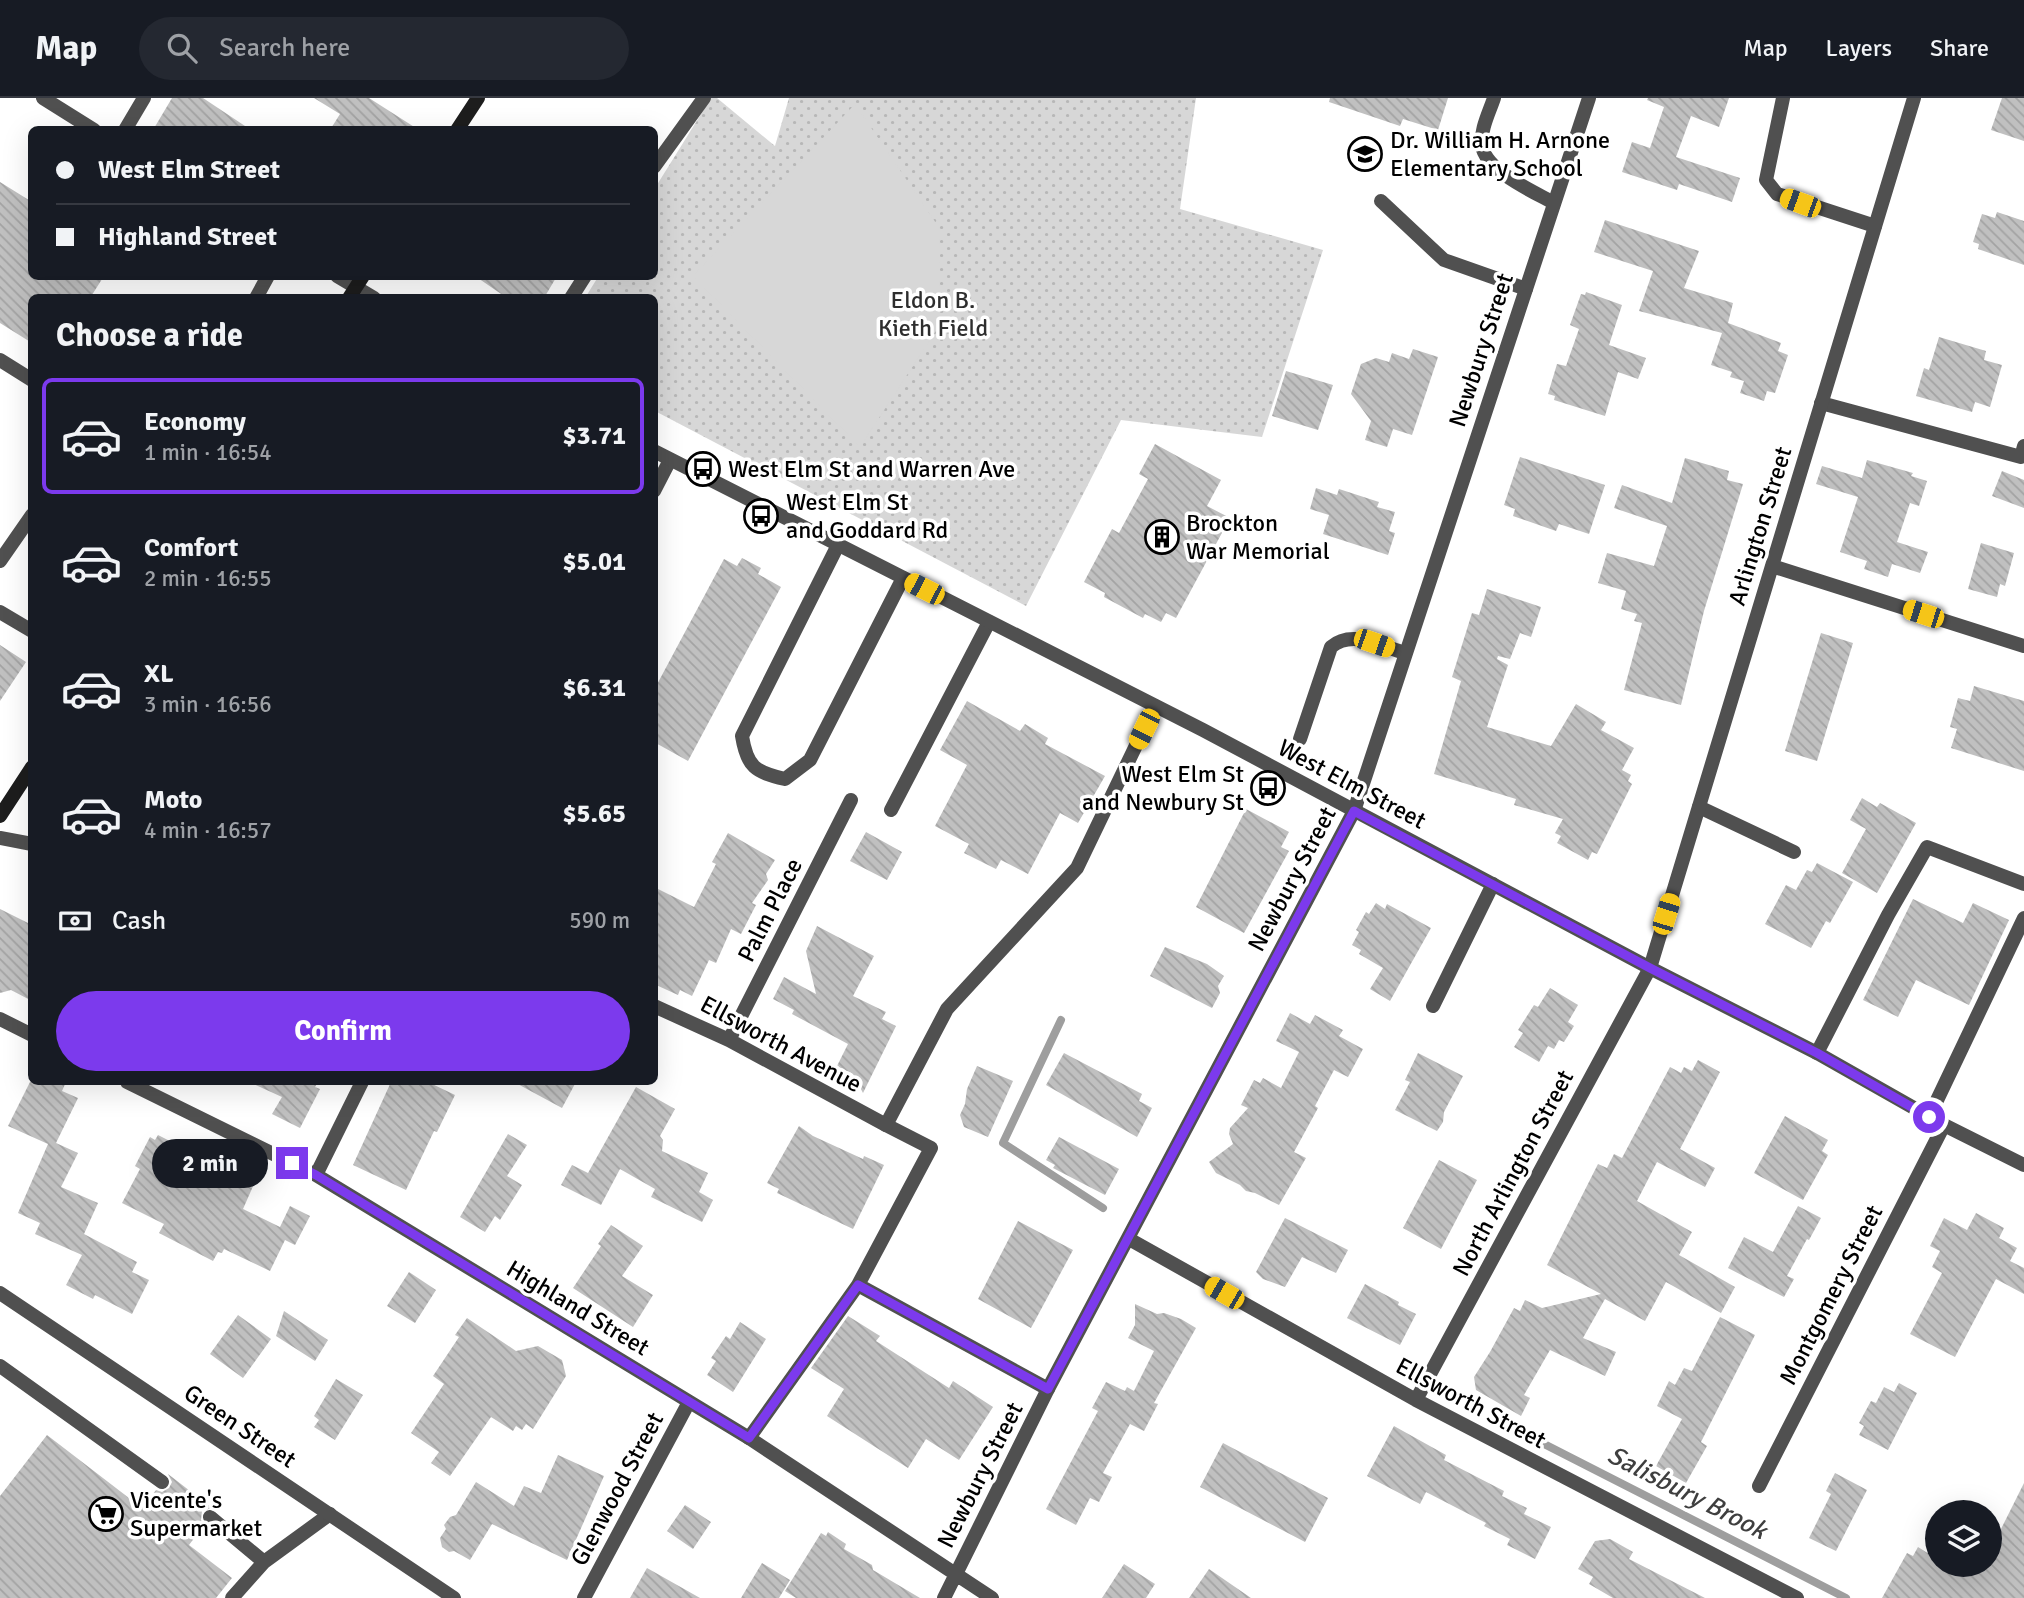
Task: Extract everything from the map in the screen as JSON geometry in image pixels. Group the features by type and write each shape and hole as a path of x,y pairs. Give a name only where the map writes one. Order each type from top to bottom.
{"main road":[{"path":"460,126 478,98"},
{"path":"0,816 28,773"}],"street":[{"path":"43,98 88,126"},
{"path":"127,126 144,98"},
{"path":"658,161 704,98"},
{"path":"1494,98 1483,128 1482,147 1489,161 1503,174 1554,203"},
{"name":"Newbury Street","path":"944,1598 1048,1389 1354,811 1589,98"},
{"path":"1783,98 1766,180 1777,194 1875,226"},
{"name":"Arlington Street","path":"1650,968 1914,98"},
{"path":"1381,201 1444,260 1526,289"},
{"path":"0,360 28,378"},
{"path":"1821,403 2021,457 2024,446"},
{"name":"West Elm Street","path":"658,453 1155,706 1650,968 1817,1053 1929,1117 2024,1165"},
{"path":"658,483 670,460"},
{"path":"0,561 28,521"},
{"path":"838,545 742,736 745,757 763,774 785,779 810,761 902,578"},
{"path":"1772,566 2024,646"},
{"path":"0,612 28,629"},
{"path":"891,810 989,622"},
{"path":"1300,739 1331,648 1339,641 1360,638 1405,653"},
{"path":"886,1125 947,1009 1077,868 1155,706"},
{"name":"Palm Place","path":"729,1040 851,800"},
{"path":"1699,807 1794,852"},
{"path":"0,838 28,843"},
{"path":"1817,1053 1888,915 1927,847 2024,884"},
{"path":"1433,1006 1493,884"},
{"path":"1929,1117 2024,918"},
{"name":"North Arlington Street","path":"1416,1401 1650,968"},
{"name":"Ellsworth Avenue","path":"658,1008 729,1040 931,1148 858,1285"},
{"path":"0,1019 28,1033"},
{"name":"Highland Street","path":"133,1085 316,1175 749,1438 992,1598"},
{"path":"316,1175 361,1085"},
{"name":"Montgomery Street","path":"1759,1486 1944,1125"},
{"name":"Ellsworth Street","path":"1129,1239 1416,1401 1797,1598"},
{"path":"749,1438 858,1285 1048,1389"},
{"name":"Green Street","path":"0,1293 454,1598"},
{"path":"0,1367 162,1482"},
{"name":"Glenwood Street","path":"584,1598 689,1402"},
{"path":"232,1598 264,1562 330,1514"},
{"path":"210,1517 264,1562"}],"green space":[{"name":"Eldon B. Kieth Field","path":"711,98 717,98 775,146 789,98 1196,98 1180,209 1323,250 1262,437 1121,420 1026,606 658,413 658,294 587,294 596,280 658,280 658,183"},
{"path":"855,104 940,229 939,326 860,447 693,276"}],"building":[{"path":"172,98 203,98 245,126 155,126"},
{"path":"314,98 369,98 413,126 332,126 340,114"},
{"path":"1330,98 1448,98 1438,130 1403,119 1400,126 1329,102"},
{"path":"1729,98 1719,127 1691,116 1676,157 1740,178 1732,202 1679,184 1677,190 1622,172 1632,142 1650,148 1664,107 1647,100"},
{"path":"2002,98 2024,98 2024,141 1991,130"},
{"path":"0,182 28,200 28,280 101,280 93,294 28,294 28,340 0,323"},
{"path":"1997,212 2024,221 2024,265 1978,249 1979,244 1973,242 1982,214 1995,218"},
{"path":"1605,220 1699,251 1684,288 1733,303 1728,323 1781,343 1778,351 1788,355 1775,393 1767,391 1764,401 1740,393 1744,381 1730,377 1732,372 1711,365 1722,333 1639,311 1653,271 1594,252"},
{"path":"481,280 555,280 546,294 501,294"},
{"path":"1586,292 1622,305 1609,345 1646,358 1638,379 1618,372 1605,416 1554,400 1555,396 1548,394 1557,364 1566,366 1579,329 1570,325 1581,294 1585,295"},
{"path":"1939,337 1986,351 1984,360 2002,365 1990,407 1975,402 1972,412 1916,396 1924,368 1929,370"},
{"path":"1413,349 1438,357 1412,435 1393,429 1387,447 1365,440 1371,421 1351,394 1361,364 1376,358 1389,362 1392,353 1409,359"},
{"path":"1286,371 1333,385 1318,430 1272,416"},
{"name":"Brockton War Memorial","path":"1155,444 1221,480 1207,506 1230,518 1176,618 1166,613 1161,622 1145,614 1143,618 1104,597 1105,593 1084,582 1112,529 1119,533 1148,479 1139,474"},
{"path":"1520,457 1605,485 1589,534 1559,524 1556,531 1513,516 1515,509 1504,505"},
{"path":"1685,458 1729,471 1727,480 1743,484 1704,611 1681,705 1624,690 1642,623 1634,621 1637,614 1621,609 1626,591 1598,583 1607,553 1654,566 1667,526 1614,508 1622,485 1672,503"},
{"path":"1867,460 1913,473 1911,476 1927,481 1919,506 1910,503 1897,542 1928,552 1920,573 1892,564 1888,577 1864,569 1867,561 1840,552 1858,497 1816,484 1822,466 1862,478"},
{"path":"2002,471 2024,480 2024,508 1992,496"},
{"path":"1316,488 1337,495 1339,489 1379,502 1377,507 1395,512 1389,531 1395,533 1388,555 1323,534 1329,515 1310,509"},
{"path":"1981,543 2014,553 2005,586 2000,584 1997,597 1968,589"},
{"path":"742,558 761,568 758,574 781,587 688,761 658,744 658,683 724,559 737,566"},
{"path":"1487,589 1541,607 1531,637 1520,633 1510,659 1498,656 1497,659 1508,665 1487,727 1551,746 1576,704 1606,722 1601,730 1634,748 1622,770 1631,775 1628,781 1632,784 1597,854 1592,852 1588,860 1557,843 1561,836 1555,833 1563,819 1514,805 1516,799 1434,774 1461,681 1452,677 1472,613 1479,615"},
{"path":"1821,633 1853,643 1817,761 1785,751"},
{"path":"0,645 26,662 0,701"},
{"path":"1974,686 2024,701 2024,771 1951,748 1957,729 1950,727 1958,698 1970,701"},
{"path":"967,701 1020,731 1025,724 1048,738 1045,744 1105,776 1078,823 1060,813 1028,874 1001,860 996,869 964,853 969,844 935,826 967,765 940,750"},
{"path":"1862,798 1877,807 1880,803 1916,823 1877,893 1842,873 1866,829 1850,820"},
{"path":"1246,809 1289,832 1281,847 1289,851 1244,933 1196,907"},
{"path":"866,832 902,852 887,880 850,861"},
{"path":"728,833 775,860 766,874 768,880 752,903 756,905 741,934 731,929 716,963 709,960 692,996 680,990 678,995 658,986 658,889 694,907 716,864 712,862"},
{"path":"1817,863 1853,882 1830,923 1826,921 1811,948 1765,924 1786,885 1796,890 1807,870 1812,872"},
{"path":"1913,899 1963,923 1973,903 2009,920 1969,1005 1916,980 1898,1017 1863,1000"},
{"path":"1376,903 1385,909 1387,904 1431,928 1390,1001 1370,989 1383,968 1359,954 1361,950 1352,945 1359,932 1356,930 1366,912 1369,914"},
{"path":"0,909 28,923 28,999 11,990 0,993"},
{"path":"817,926 874,956 853,996 886,1012 882,1019 896,1026 863,1093 853,1074 837,1066 848,1044 792,1014 794,1010 773,999 784,977 816,994 806,951"},
{"path":"1165,947 1207,964 1224,976 1218,986 1220,993 1212,1008 1150,976"},
{"path":"1550,988 1578,1005 1568,1022 1574,1026 1564,1042 1559,1040 1554,1049 1548,1046 1539,1062 1514,1047 1523,1033 1518,1030 1534,1005 1538,1007"},
{"path":"1290,1013 1310,1024 1315,1015 1343,1030 1339,1036 1363,1049 1348,1077 1334,1070 1315,1106 1318,1108 1294,1152 1306,1158 1279,1205 1246,1191 1216,1173 1209,1162 1233,1144 1230,1128 1248,1108 1241,1105 1254,1080 1260,1083 1263,1078 1281,1088 1299,1052 1276,1041"},
{"path":"1064,1053 1142,1094 1139,1101 1152,1108 1137,1137 1046,1085"},
{"path":"1418,1053 1463,1076 1437,1131 1395,1110 1410,1082 1405,1080"},
{"path":"1698,1060 1720,1072 1680,1149 1715,1168 1705,1187 1657,1162 1637,1201 1692,1232 1679,1255 1735,1287 1721,1313 1666,1282 1645,1321 1605,1299 1583,1338 1616,1352 1605,1376 1550,1350 1524,1395 1530,1398 1521,1416 1476,1390 1474,1377 1514,1308 1520,1311 1525,1300 1542,1308 1601,1294 1547,1265 1598,1164 1607,1168 1614,1154 1622,1158 1670,1067 1681,1073 1684,1067 1692,1071"},
{"path":"977,1066 1013,1081 988,1137 964,1127 960,1115"},
{"path":"28,1085 65,1085 62,1091 78,1098 56,1143 78,1153 61,1187 98,1203 84,1234 137,1262 132,1272 149,1280 132,1314 95,1295 93,1299 66,1285 82,1255 35,1234 40,1223 18,1213 48,1144 8,1126"},
{"path":"256,1085 316,1085 315,1087 320,1089 300,1128 272,1114 282,1097"},
{"path":"390,1085 434,1085 455,1095 437,1132 434,1131 406,1190 353,1165"},
{"path":"520,1085 574,1085 562,1108"},
{"path":"636,1087 675,1109 660,1136 663,1140 662,1151 708,1173 699,1192 713,1200 702,1222 651,1197 655,1189 620,1169 601,1205 561,1185 572,1165 588,1173"},
{"path":"1785,1116 1828,1140 1822,1151 1828,1155 1803,1200 1754,1173"},
{"path":"799,1126 813,1136 863,1159 864,1156 884,1165 853,1229 777,1193 779,1189 767,1183"},
{"path":"508,1134 527,1145 507,1176 522,1185 500,1220 495,1216 485,1232 460,1217"},
{"path":"158,1135 205,1159 207,1165 254,1184 243,1209 280,1227 290,1206 310,1216 295,1245 285,1240 270,1271 224,1249 222,1253 218,1252 213,1261 159,1233 164,1224 122,1203 140,1169 135,1166 150,1137 155,1140"},
{"path":"1059,1137 1119,1169 1105,1195 1053,1168 1055,1165 1046,1160"},
{"path":"1439,1160 1477,1180 1441,1249 1403,1228"},
{"path":"1798,1206 1821,1218 1787,1276 1794,1279 1784,1297 1728,1268 1744,1237 1773,1252"},
{"path":"1976,1213 2004,1228 1999,1238 2017,1248 2010,1261 2024,1268 2024,1294 1996,1279 1955,1357 1910,1334 1942,1273 1932,1267 1940,1251 1930,1246 1944,1218 1967,1230"},
{"path":"1285,1218 1348,1250 1336,1273 1302,1257 1285,1287 1263,1279 1256,1272"},
{"path":"1018,1221 1073,1250 1031,1328 978,1299"},
{"path":"611,1225 643,1246 622,1276 653,1295 633,1327 573,1288 601,1246 598,1244"},
{"path":"409,1272 436,1290 415,1323 387,1306"},
{"path":"1365,1284 1416,1314 1400,1345 1347,1318"},
{"path":"1135,1304 1157,1314 1164,1313 1181,1319 1196,1328 1154,1403 1158,1404 1144,1431 1130,1424 1103,1473 1112,1477 1099,1502 1090,1498 1076,1525 1046,1509 1098,1411 1092,1408 1106,1382 1125,1391 1127,1387 1134,1391 1154,1351 1128,1338 1135,1325"},
{"path":"284,1311 328,1340 315,1361 276,1336"},
{"path":"238,1315 271,1339 243,1378 210,1354"},
{"path":"848,1316 880,1336 876,1341 949,1388 953,1381 993,1407 959,1460 926,1439 908,1468 827,1416 844,1389 811,1368"},
{"path":"1720,1317 1755,1335 1701,1442 1707,1446 1686,1483 1656,1466 1682,1419 1657,1406 1669,1381 1675,1385 1684,1368 1692,1371"},
{"path":"467,1318 516,1351 538,1346 562,1360 566,1376 533,1429 526,1424 522,1430 516,1426 513,1431 491,1417 450,1476 431,1463 439,1452 411,1433 444,1384 433,1376 459,1337 455,1335"},
{"path":"740,1322 766,1339 733,1392 707,1375 716,1361 711,1358 726,1336 730,1339"},
{"path":"336,1379 363,1395 335,1440 314,1427 319,1420 314,1416"},
{"path":"1899,1383 1917,1393 1888,1450 1859,1435 1864,1426 1859,1423 1871,1401 1876,1403 1884,1387 1894,1392"},
{"path":"1394,1426 1446,1455 1444,1460 1504,1491 1502,1496 1527,1508 1524,1514 1551,1527 1535,1559 1507,1545 1510,1539 1484,1526 1486,1523 1426,1492 1420,1504 1367,1476"},
{"name":"Vicente's Supermarket","path":"47,1435 142,1508 156,1490 162,1492 169,1488 172,1482 168,1474 212,1508 202,1511 201,1520 204,1525 189,1545 232,1578 216,1598 0,1598 0,1496"},
{"path":"1223,1443 1328,1498 1305,1542 1200,1487"},
{"path":"558,1455 604,1476 567,1560 492,1524 470,1560 442,1547 440,1538 446,1529 444,1525 450,1517 456,1515 476,1482 514,1506 524,1486 541,1493"},
{"path":"1835,1473 1867,1490 1836,1551 1809,1538 1831,1494 1826,1491"},
{"path":"2024,1483 2024,1598 1882,1598 1907,1553 1913,1556 1918,1547 1925,1551 1925,1577 2002,1577 2002,1527"},
{"path":"685,1505 711,1522 693,1549 667,1531"},
{"path":"828,1532 846,1544 844,1549 872,1565 873,1570 920,1598 796,1598 785,1591 821,1533 826,1536"},
{"path":"1610,1539 1633,1552 1629,1559 1705,1598 1613,1598 1589,1584 1593,1577 1578,1569 1595,1541"},
{"path":"762,1563 790,1580 779,1598 741,1598"},
{"path":"1124,1564 1155,1584 1146,1598 1102,1598"},
{"path":"647,1568 700,1598 630,1598"},
{"path":"1209,1569 1251,1598 1189,1598"}],"waterway":[{"name":"Salisbury Brook","path":"1061,1020 1003,1143 1103,1208"},
{"name":"Salisbury Brook","path":"1509,1426 1846,1598"}],"place":[{"name":"Dr. William H. Arnone Elementary School","path":"1365,154"},
{"name":"West Elm St and Warren Ave","path":"703,469"},
{"name":"West Elm St and Goddard Rd","path":"761,516"},
{"name":"Brockton War Memorial","path":"1162,537"},
{"name":"West Elm St and Newbury St","path":"1268,788"},
{"name":"Vicente's Supermarket","path":"106,1514"}],"route":[{"path":"292,1163 749,1438 858,1285 1048,1389 1354,811 1817,1053 1929,1117"}]}
